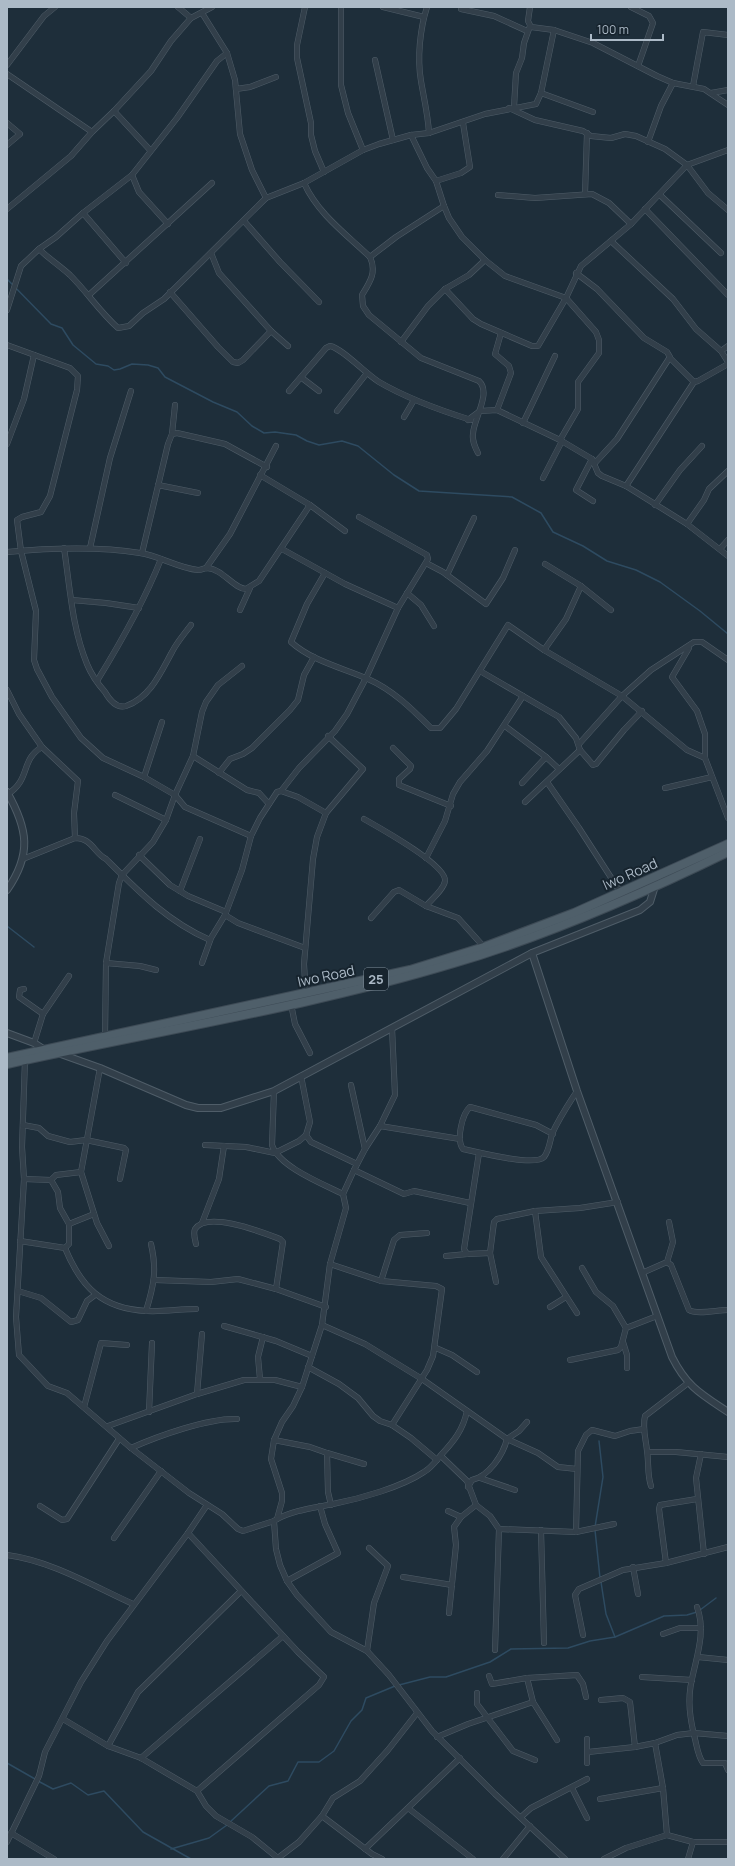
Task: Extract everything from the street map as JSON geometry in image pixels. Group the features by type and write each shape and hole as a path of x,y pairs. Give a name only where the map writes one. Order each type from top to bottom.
{"main road":[{"name":"Iwo Road","path":"7,1058 105,1037 232,1013 291,1004 406,977 497,950 578,920 655,886 702,861 728,844"},
{"name":"Iwo Road","path":"7,1064 232,1013 309,993 410,970 484,947 567,916 620,892 728,852"}],"street":[{"path":"7,65 44,16 55,7"},
{"path":"178,7 192,18"},
{"path":"7,209 71,156 151,71 171,41 192,18 212,7"},
{"path":"305,7 297,45 297,58 311,123 311,135 315,151 324,172"},
{"path":"341,7 341,85 348,113 363,150"},
{"path":"383,7 424,17"},
{"path":"427,7 424,17 420,69 427,109 429,133"},
{"path":"511,107 516,73 522,58 528,28 530,7"},
{"path":"632,7 650,16 653,23 638,66"},
{"path":"461,9 494,16 528,28 554,30 608,50 674,83 693,86 711,93 728,105"},
{"path":"202,13 227,53 236,89 240,134 252,170 266,198"},
{"path":"39,249 52,263 69,274 89,295 102,313 118,328 129,326 143,313 164,299 266,198 304,183 363,150 410,135 429,133 511,107 536,104 541,93 554,30"},
{"path":"693,86 703,32 728,35"},
{"path":"7,310 12,299 21,266 39,249 132,175 150,150 177,118 217,61 227,53"},
{"path":"375,60 393,140"},
{"path":"7,74 92,132"},
{"path":"236,89 250,87 276,77"},
{"path":"648,142 661,106 674,83"},
{"path":"711,93 728,90"},
{"path":"541,93 593,112"},
{"path":"511,107 534,120 587,132 591,136 611,138 625,134 665,149 687,165 708,193 728,210"},
{"path":"114,111 150,150"},
{"path":"436,181 470,167 463,122"},
{"path":"7,123 20,134 7,145"},
{"path":"585,194 587,132"},
{"path":"410,135 427,168 436,181 444,206 462,237 485,260 505,276 566,298 589,322 596,332 600,346 597,358 578,382 578,409 543,478"},
{"path":"445,290 473,319 481,324 532,346 538,346 566,298 576,273 581,266 630,224 660,195 687,165 728,150"},
{"path":"132,175 139,192 168,224"},
{"path":"89,295 126,263 212,183"},
{"path":"304,183 312,200 370,257 374,268 371,280 362,295 363,306 369,315 421,358 479,380 484,389 473,437 478,452"},
{"path":"498,195 534,198 592,194 600,197 630,224"},
{"path":"660,195 721,253"},
{"path":"370,257 396,237 444,206"},
{"path":"645,209 728,295"},
{"path":"83,213 126,263"},
{"path":"244,221 280,262 319,302"},
{"path":"611,241 673,300 696,329 721,351 728,363 694,382 626,486"},
{"path":"211,253 219,273 271,331 288,346"},
{"path":"400,342 428,306 445,290 469,275 485,260"},
{"path":"576,273 596,289 644,338 667,352 670,358 694,382"},
{"path":"170,292 218,348 233,362 243,360 271,331"},
{"path":"497,410 511,373 509,366 495,354 501,333"},
{"path":"7,345 70,368 78,376 77,390 50,496 41,512 17,520 21,551 36,612 34,660 37,669 52,697 81,738 103,758 144,777 175,795 185,807 251,836"},
{"path":"289,391 302,378 326,348 330,346 339,349 380,382 414,400 476,422"},
{"path":"721,351 728,346"},
{"path":"7,444 24,398 34,356"},
{"path":"523,423 555,356"},
{"path":"592,501 576,490 593,462 617,439 670,358"},
{"path":"337,411 367,373"},
{"path":"302,378 319,391"},
{"path":"90,548 110,458 131,391"},
{"path":"404,417 414,400"},
{"path":"142,553 168,444 172,434 175,405"},
{"path":"468,420 480,411 497,410 561,440 593,462 598,473 602,476 626,486 687,524 728,556"},
{"path":"172,434 177,433 225,444 267,467"},
{"path":"7,552 64,548 90,548 142,553 187,568 200,570 206,568 230,534 260,475 267,467 276,446"},
{"path":"655,505 680,470 702,446"},
{"path":"687,524 704,500 709,489 728,471"},
{"path":"260,475 310,505 345,531"},
{"path":"158,485 198,493"},
{"path":"240,610 250,588 259,581 282,549 310,505"},
{"path":"202,963 210,940 226,914 251,836 277,792 281,791 328,736 335,731 348,714 398,608 426,563 428,556 424,553 358,517"},
{"path":"447,575 474,518"},
{"path":"720,550 728,540"},
{"path":"64,548 79,642 88,666 97,681 116,705 123,707 136,701 162,673 172,651 191,625"},
{"path":"282,549 325,573 398,608"},
{"path":"426,563 447,575 486,604 503,578 515,550"},
{"path":"97,681 139,608 150,587 161,559"},
{"path":"545,564 581,586 611,610"},
{"path":"206,568 223,574 241,588 250,588"},
{"path":"325,573 307,604 291,640 296,646 314,657 366,678 401,699 431,728 436,729 442,726 456,709 508,625 544,650 622,696 642,711 687,750 705,758"},
{"path":"544,650 566,619 581,586"},
{"path":"407,593 421,605 434,626"},
{"path":"72,600 139,608"},
{"path":"579,744 622,696 650,670 673,655 698,641 702,642 728,660"},
{"path":"690,646 672,677 697,711 705,734 705,758 728,818"},
{"path":"673,655 681,661"},
{"path":"219,773 230,760 252,748 290,710 298,700 304,675 314,657"},
{"path":"105,1037 106,963 116,894 122,875 138,855 153,842 166,820 175,795 193,756 202,712 206,702 218,685 242,666"},
{"path":"480,671 559,717 570,729 579,744 580,750 591,764 596,764 642,711"},
{"path":"7,690 18,714 42,747 78,781 73,828 75,838"},
{"path":"426,858 451,806 453,794 460,782 505,726 523,696"},
{"path":"144,777 162,722"},
{"path":"505,726 546,756 559,769"},
{"path":"309,993 305,982 305,948 313,859 317,837 326,814 363,769 328,736"},
{"path":"7,890 19,870 23,859 23,830 15,806 8,793 19,786 30,757 42,747"},
{"path":"393,748 411,766 410,770 399,779 399,785 451,806"},
{"path":"525,802 580,750"},
{"path":"193,756 247,790 259,793 269,804"},
{"path":"522,783 546,756"},
{"path":"665,788 712,777"},
{"path":"546,782 579,828 620,892"},
{"path":"281,791 298,797 326,814"},
{"path":"115,795 166,820"},
{"path":"364,819 426,858 440,870 445,880 443,885 426,906"},
{"path":"23,859 75,838 85,839 94,846 100,856 106,859 162,913 191,932 210,940"},
{"path":"180,891 200,839"},
{"path":"138,855 170,886 226,914 238,923 305,948"},
{"path":"57,1053 100,1068 186,1105 198,1108 221,1108 274,1091 532,953 640,910 650,902 655,886"},
{"path":"371,918 396,890 402,891 426,906 458,918 484,947"},
{"path":"532,953 577,1091 618,1202 672,1357 688,1383 728,1412"},
{"path":"106,963 140,966 156,970"},
{"path":"34,1044 43,1014 69,976"},
{"path":"24,989 20,990 19,997 43,1014"},
{"path":"291,1004 295,1024 310,1053"},
{"path":"392,1028 395,1095 380,1126 357,1164 343,1194 346,1208 330,1264 326,1307 322,1325 302,1387 293,1406 282,1422 274,1440 271,1459 282,1493 282,1501 275,1520 276,1549 280,1565 287,1581 297,1595 331,1632 367,1651 394,1682 437,1737 495,1794 565,1859"},
{"path":"7,1033 45,1050"},
{"path":"25,1060 23,1125 24,1179 16,1317 19,1355 48,1386 67,1393 108,1426 119,1439 206,1505 222,1514 240,1530 275,1520 307,1508 331,1505 406,1483 428,1470 458,1436 464,1425 467,1411"},
{"path":"100,1068 81,1172 94,1214 109,1246"},
{"path":"206,1145 246,1147 275,1153 299,1141 306,1135 310,1122 301,1076"},
{"path":"351,1085 365,1149"},
{"path":"274,1091 272,1145 275,1153 299,1171 343,1194"},
{"path":"552,1134 536,1125 470,1106 464,1115 460,1142 463,1149 479,1153 530,1161 539,1160 546,1154 552,1134 560,1116 577,1091"},
{"path":"23,1125 39,1128 48,1136 70,1142 86,1140 126,1150 120,1179"},
{"path":"380,1126 460,1139"},
{"path":"306,1135 312,1142 357,1164"},
{"path":"196,1244 194,1234 196,1229 202,1223 220,1179 224,1146"},
{"path":"467,1254 464,1244 479,1153"},
{"path":"354,1170 404,1194 414,1191 470,1203"},
{"path":"24,1179 51,1180 56,1175 81,1172"},
{"path":"20,1241 65,1248 70,1244 69,1224 60,1208 58,1192 51,1180"},
{"path":"496,1282 490,1253 494,1222 497,1219 535,1211 580,1208 618,1202"},
{"path":"535,1211 541,1257 577,1313"},
{"path":"69,1224 94,1214"},
{"path":"202,1223 220,1222 240,1225 283,1241 284,1248 278,1266 276,1289"},
{"path":"642,1273 667,1262 673,1242 669,1222"},
{"path":"381,1281 394,1240 400,1235 427,1233"},
{"path":"146,1311 155,1280 155,1260 150,1244"},
{"path":"65,1248 78,1276 95,1295 116,1306 146,1311 196,1309"},
{"path":"446,1256 490,1253"},
{"path":"667,1262 671,1265 689,1310 697,1313 712,1310 728,1310"},
{"path":"330,1264 381,1281 441,1287 442,1302 436,1348 422,1378 392,1425"},
{"path":"570,1360 612,1352 621,1347 626,1328 613,1306 596,1292 582,1268"},
{"path":"155,1280 211,1282 238,1279 276,1289 326,1307"},
{"path":"18,1291 41,1298 71,1322 78,1320 87,1301 95,1295"},
{"path":"550,1307 566,1298"},
{"path":"626,1328 657,1316"},
{"path":"322,1325 364,1344 422,1378 507,1439 538,1453 558,1467 577,1469"},
{"path":"224,1326 276,1341 312,1356"},
{"path":"197,1394 202,1334"},
{"path":"260,1380 258,1357 263,1337"},
{"path":"623,1341 627,1355 627,1368"},
{"path":"149,1412 152,1343"},
{"path":"84,1407 92,1382 101,1344 127,1345"},
{"path":"436,1348 452,1355 477,1372"},
{"path":"308,1367 339,1384 358,1398 372,1416 380,1421 392,1425 437,1460"},
{"path":"108,1426 197,1394 244,1380 275,1380 302,1387"},
{"path":"651,1486 648,1477 648,1452 644,1429 644,1416 688,1383"},
{"path":"131,1448 176,1430 228,1419 237,1419"},
{"path":"469,1483 480,1478 490,1469 505,1447 507,1439 519,1431 527,1422"},
{"path":"576,1532 579,1446 589,1431 597,1430 618,1436 630,1431 644,1429"},
{"path":"40,1506 62,1520 67,1519 119,1439"},
{"path":"274,1440 310,1447 364,1464"},
{"path":"648,1452 701,1454 728,1457"},
{"path":"327,1453 328,1492 331,1505"},
{"path":"701,1454 697,1471 697,1499 704,1554"},
{"path":"441,1456 469,1483 476,1505 490,1516 499,1529 494,1650"},
{"path":"114,1538 161,1471"},
{"path":"480,1478 515,1490"},
{"path":"666,1563 659,1509 660,1505 697,1499"},
{"path":"7,1842 39,1776 45,1752 85,1676 133,1604 188,1533 206,1505"},
{"path":"449,1613 456,1545 454,1527 461,1517 476,1505"},
{"path":"287,1581 338,1553 325,1524 320,1506"},
{"path":"448,1511 461,1517"},
{"path":"499,1529 576,1532 593,1530 614,1524"},
{"path":"541,1530 544,1643"},
{"path":"188,1533 241,1592 324,1677 323,1680 197,1792"},
{"path":"583,1635 575,1595 579,1589 633,1567 666,1563 728,1547"},
{"path":"367,1651 374,1603 388,1566 369,1548"},
{"path":"7,1555 34,1560 104,1589 133,1604"},
{"path":"633,1567 638,1594"},
{"path":"403,1577 452,1585"},
{"path":"108,1746 138,1692 241,1592"},
{"path":"697,1607 701,1628 698,1657 692,1680 689,1710 703,1763 722,1762 727,1765 728,1770"},
{"path":"663,1634 680,1628 701,1628"},
{"path":"141,1758 283,1636"},
{"path":"698,1657 728,1660"},
{"path":"489,1676 492,1684 527,1678 577,1675 583,1684 586,1697"},
{"path":"642,1677 692,1680"},
{"path":"527,1678 533,1702 557,1740"},
{"path":"477,1693 477,1704 513,1751 535,1760"},
{"path":"601,1700 622,1698 630,1702 635,1747"},
{"path":"437,1737 488,1717 533,1702"},
{"path":"63,1719 108,1746 141,1758 197,1792 206,1806 216,1816 264,1845 279,1858 299,1842 322,1816 333,1798 360,1781 388,1750 417,1713"},
{"path":"588,1752 635,1747 656,1743 677,1735 694,1733 728,1736"},
{"path":"587,1739 587,1763"},
{"path":"656,1743 667,1835"},
{"path":"366,1849 460,1758"},
{"path":"521,1817 531,1808 587,1779"},
{"path":"572,1788 586,1818"},
{"path":"600,1799 662,1788"},
{"path":"408,1808 473,1859"},
{"path":"322,1816 372,1854 382,1859"},
{"path":"503,1859 530,1826"},
{"path":"11,1834 54,1859"},
{"path":"604,1859 626,1848 667,1835 693,1842 728,1842"},
{"path":"688,1859 693,1842"},
{"path":"286,1859 287,1852"}],"waterway":[{"path":"7,279 51,324 62,328 73,345 96,364 108,366 114,370 132,364 148,365 158,368 165,377 213,402 237,412 252,426 264,433 275,432 296,435 319,445 342,441 358,446 394,475 419,491 512,497 541,513 553,532 583,546 607,561 636,570 660,582 700,611 728,634"},
{"path":"7,926 34,947"},
{"path":"595,1527 603,1477 599,1441"},
{"path":"595,1530 600,1578"},
{"path":"601,1582 606,1614 615,1637"},
{"path":"700,1610 716,1598"},
{"path":"399,1685 430,1677 446,1677 490,1662 511,1649 568,1648 590,1641 615,1637 664,1616 687,1615 697,1612"},
{"path":"230,1822 269,1786 288,1781 298,1762 319,1762 334,1751 351,1721 362,1710 366,1698 395,1686"},
{"path":"7,1763 35,1779"},
{"path":"38,1781 53,1789 71,1783 88,1795 104,1791 143,1832 191,1859"},
{"path":"171,1849 209,1838 227,1825"}]}
